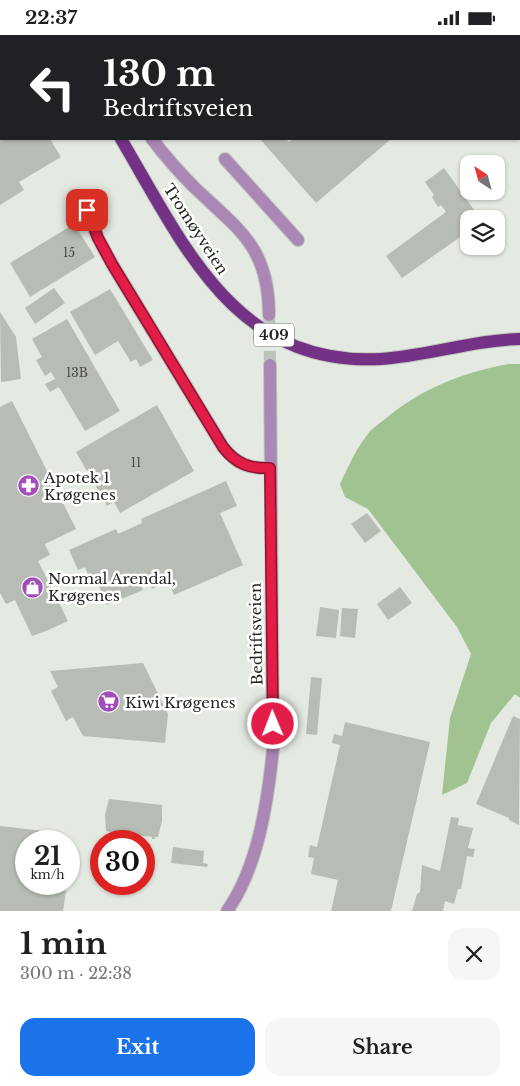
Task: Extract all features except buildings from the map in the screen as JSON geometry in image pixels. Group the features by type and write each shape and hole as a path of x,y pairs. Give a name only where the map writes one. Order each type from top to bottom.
{"main road":[{"name":"Tromøyveien","path":"122,140 204,274 231,305 248,319 276,336 320,353 360,359 409,356 477,343 520,339"}],"street":[{"path":"153,140 179,171 231,220 249,241 264,273 269,315"},
{"path":"225,159 298,240"},
{"path":"87,210 98,238 112,264 223,447 239,463 259,469 270,468"},
{"name":"Bedriftsveien","path":"227,911 234,901 255,853 270,773 273,724 270,365"}],"green space":[{"path":"520,364 520,698 515,694 491,723 467,783 442,795 450,718 471,654 457,627 368,509 345,497 340,484 356,452 370,432 399,408 443,383 492,367"}],"tunnel":[{"path":"269,315 270,365"}],"place":[{"name":"Apotek 1 Krøgenes","path":"28,486"},
{"name":"Normal Arendal, Krøgenes","path":"32,587"},
{"name":"Kiwi Krøgenes","path":"109,702"}],"route":[{"path":"87,210 98,238 112,264 223,447 239,463 259,469 270,468 273,724"}]}
